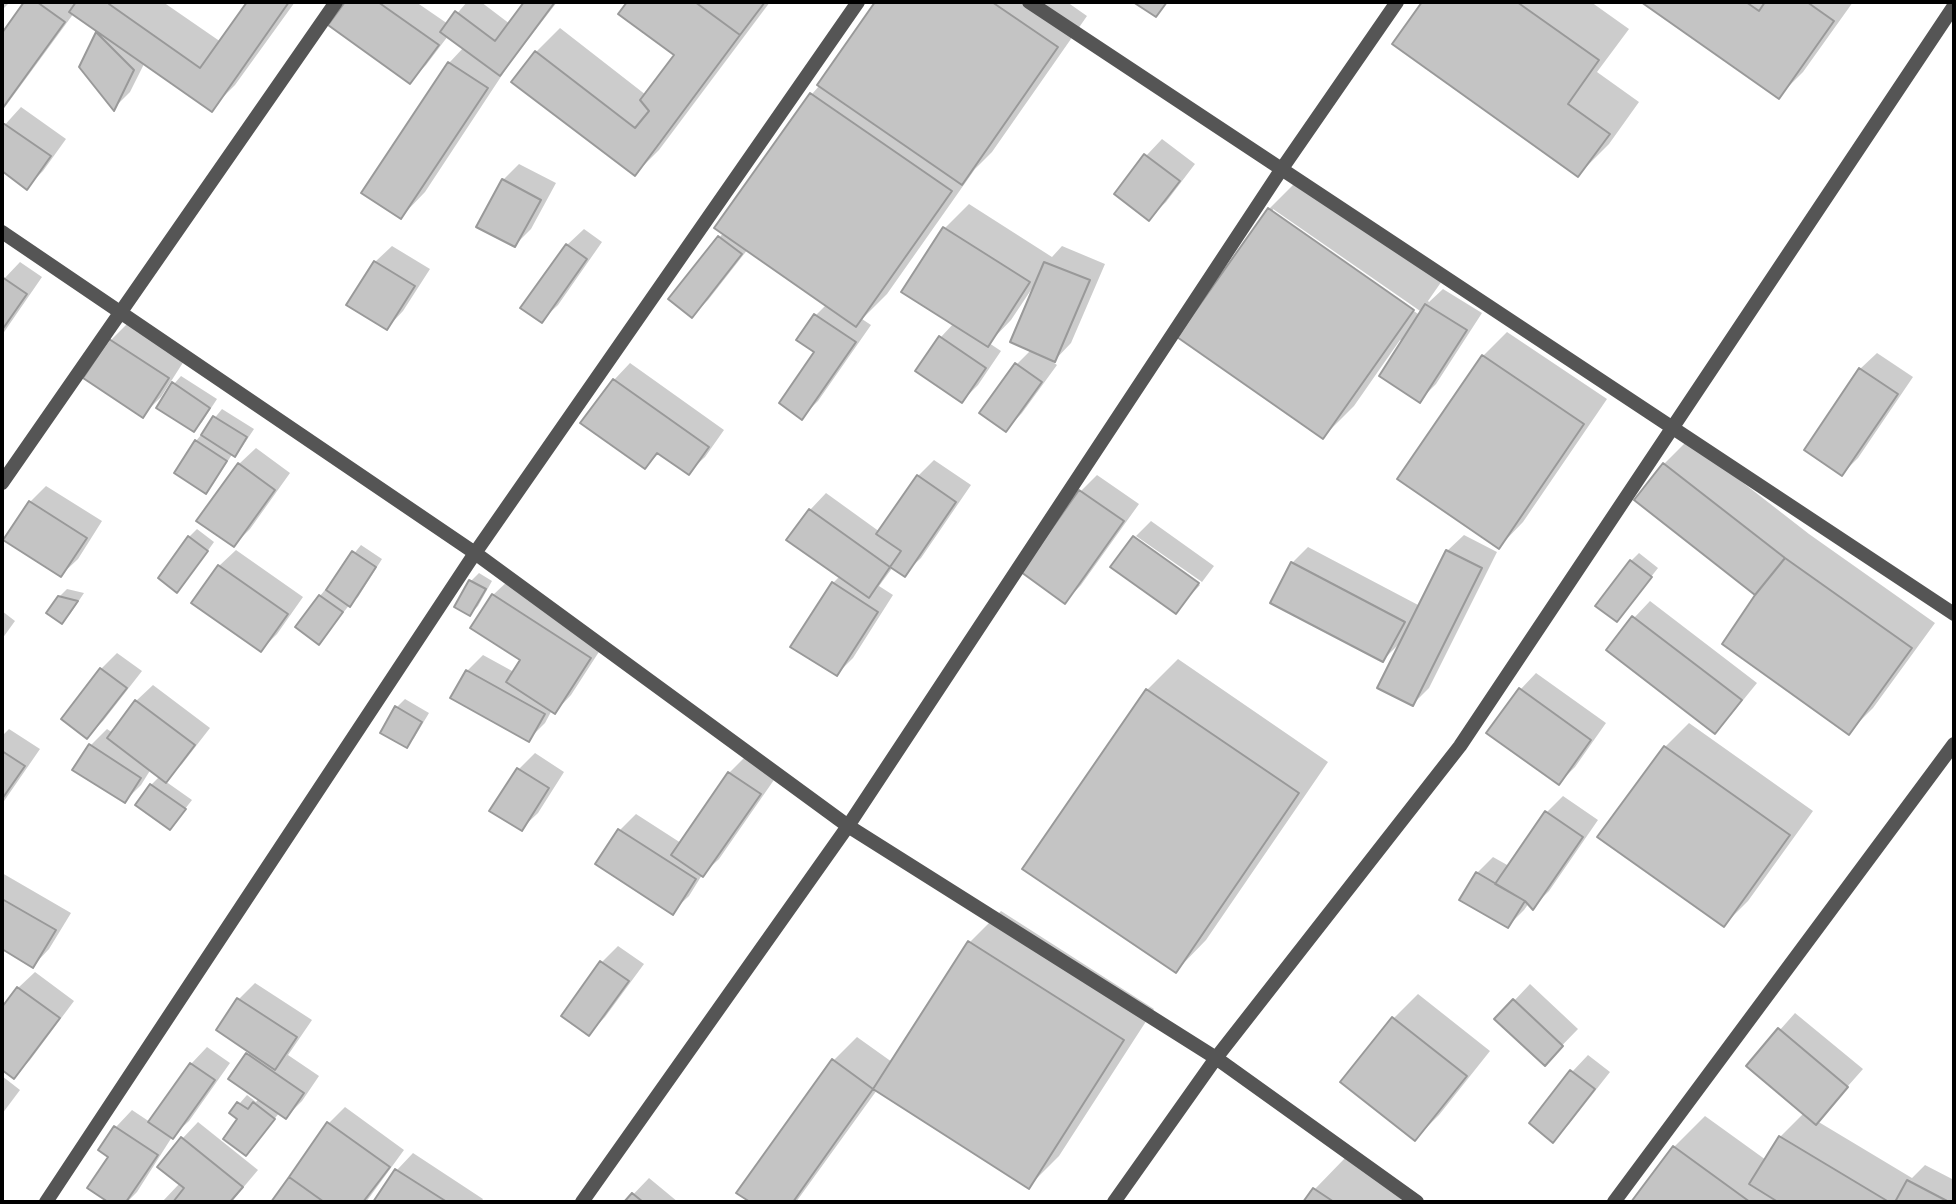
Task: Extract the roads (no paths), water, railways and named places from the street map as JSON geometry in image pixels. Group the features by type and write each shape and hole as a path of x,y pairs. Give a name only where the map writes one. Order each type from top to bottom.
{"street":[{"path":"2,483 336,2"},
{"path":"46,1202 475,553 858,2"},
{"path":"1028,2 1954,614"},
{"path":"582,1202 848,825 1281,170 1397,2"},
{"path":"1114,1202 1216,1058 1460,746 1954,6"},
{"path":"2,232 475,553 848,825 1216,1058 1417,1202"},
{"path":"1614,1202 1954,744"}]}
